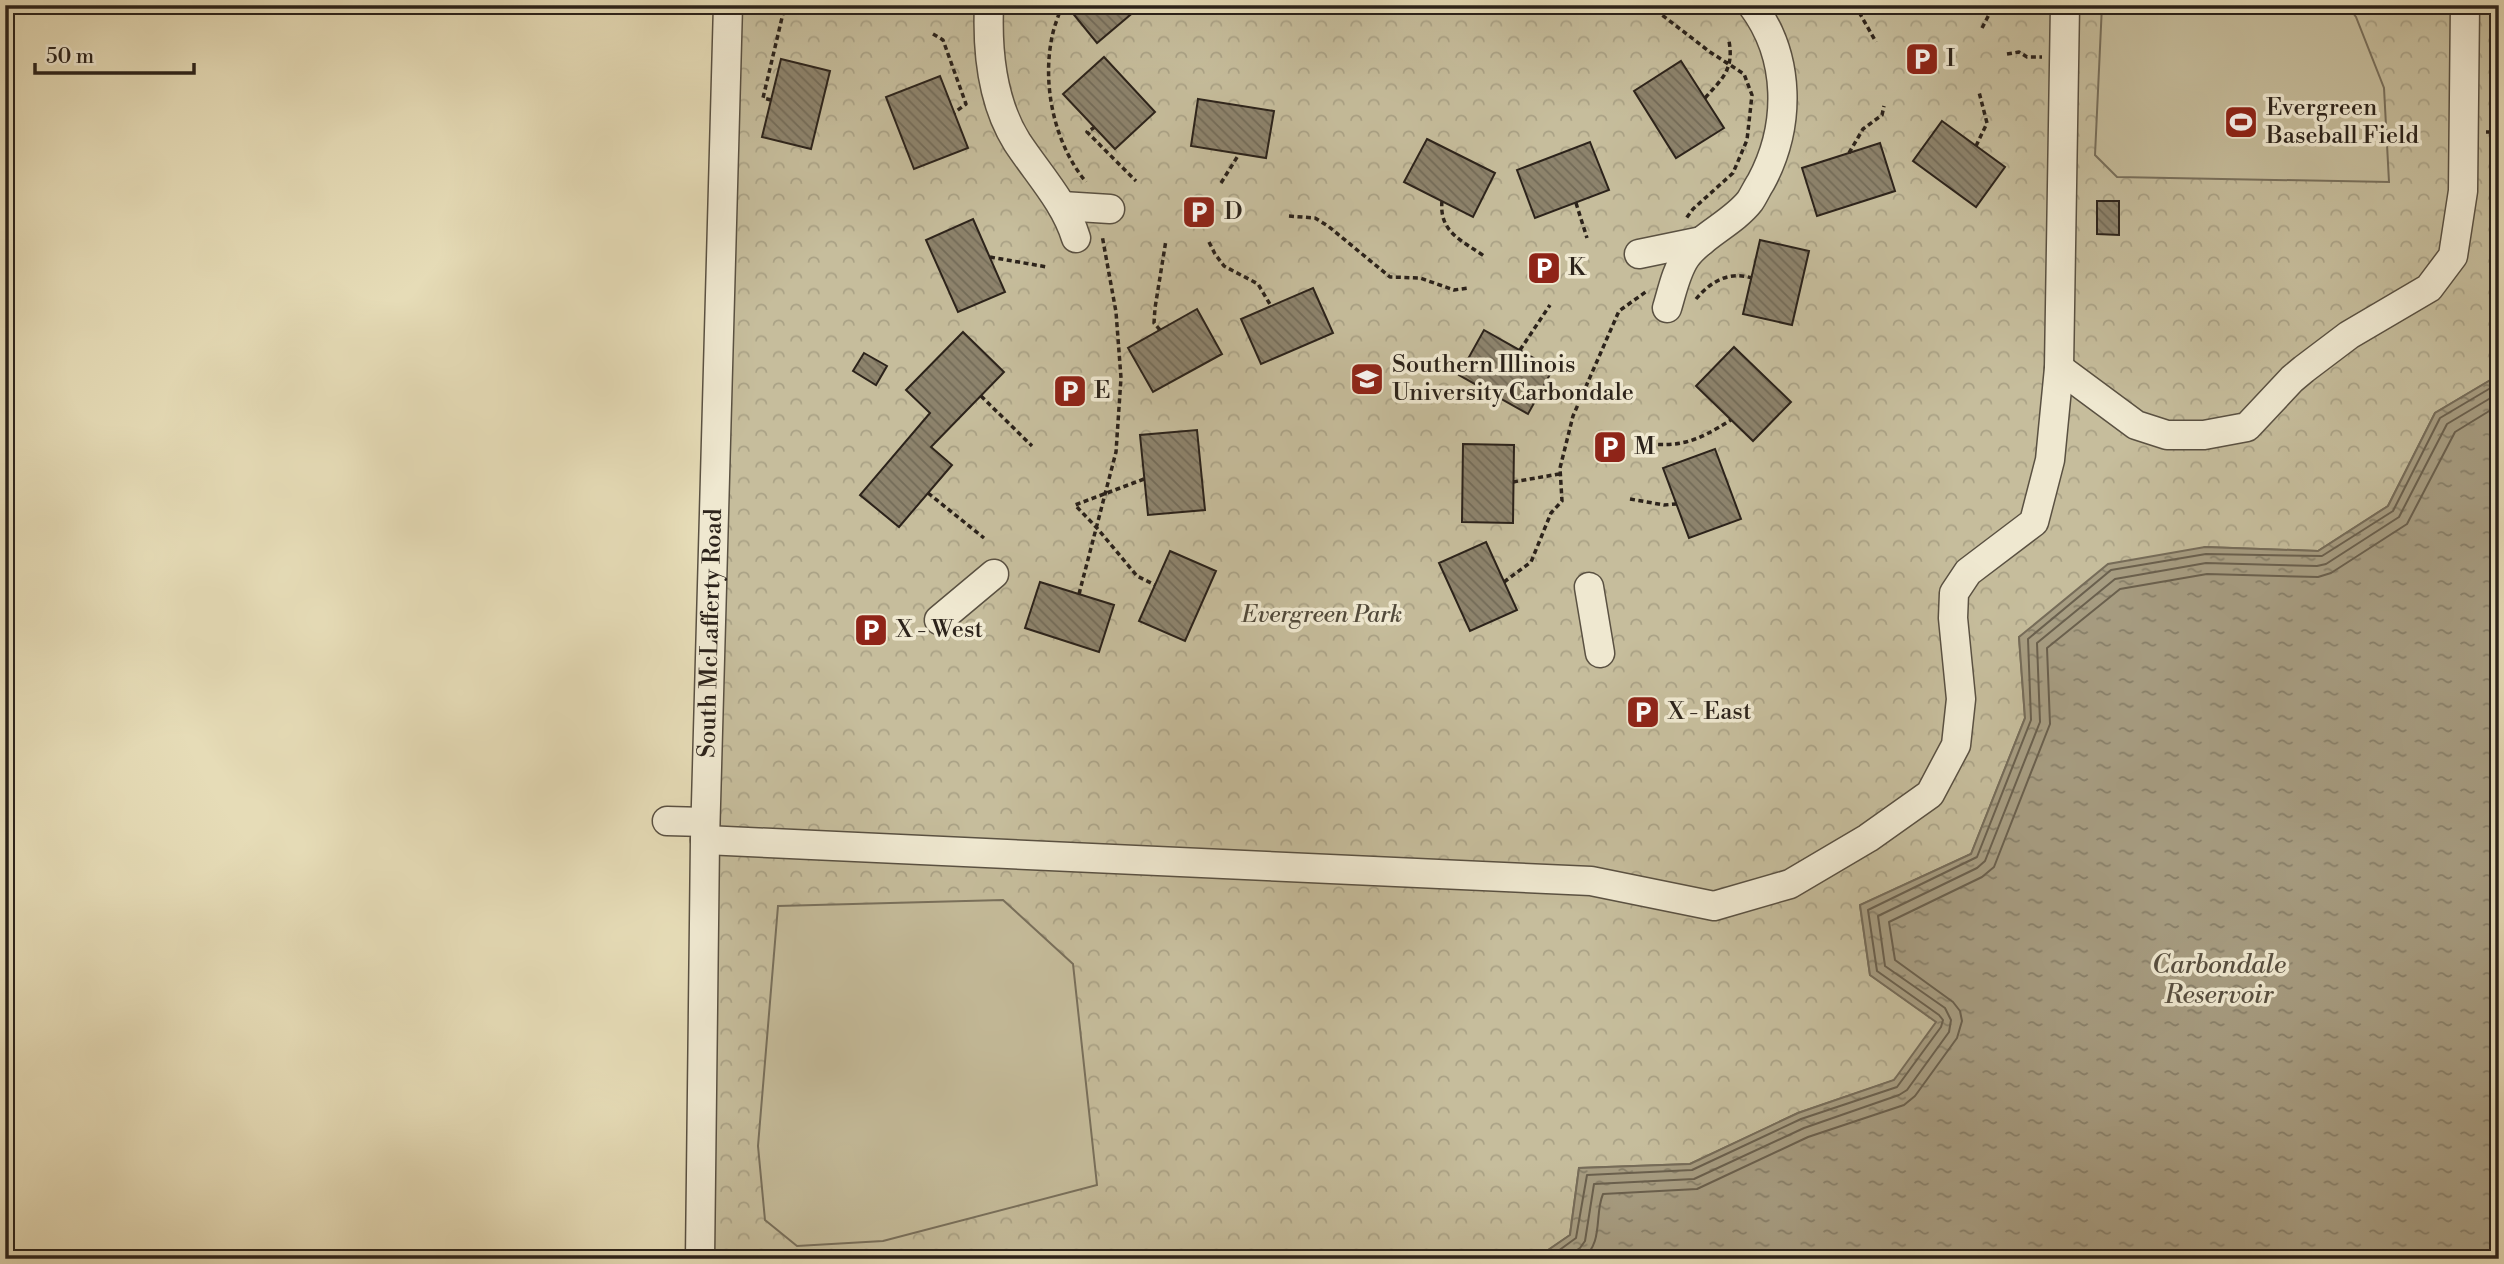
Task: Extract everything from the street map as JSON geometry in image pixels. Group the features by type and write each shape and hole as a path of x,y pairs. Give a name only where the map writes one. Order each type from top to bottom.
{"street":[{"name":"South McLafferty Road","path":"700,1259 705,831 728,5"},
{"path":"1679,306 1684,260 1750,201 1768,168 1778,142 1783,117 1783,86 1774,46 1763,21 1752,5"},
{"path":"667,821 705,831 1591,881 1714,906 1790,884 1868,838 1930,794 1956,745 1961,699 1953,618 1954,593 1968,572 2034,522 2050,460 2059,368 2065,5"},
{"path":"2059,368 2136,425 2167,435 2204,435 2247,427 2304,369 2349,335 2429,288 2453,256 2463,191 2465,5"},
{"path":"988,6 994,80 1006,119 1016,139 1072,222 1076,239"},
{"path":"1062,206 1102,208"},
{"path":"1639,254 1705,241"},
{"path":"939,620 994,574"},
{"path":"1589,587 1600,653"}],"path":[{"path":"771,100 763,98 785,5"},
{"path":"1062,5 1052,37 1049,92 1067,155 1102,208 1101,233 1116,312 1121,378 1116,452 1079,594"},
{"path":"1854,5 1876,41"},
{"path":"1982,29 1994,5"},
{"path":"933,34 943,40 966,104 954,113"},
{"path":"1705,97 1722,79 1731,63 1729,41"},
{"path":"2007,54 2019,52 2027,57 2064,56"},
{"path":"1976,146 1987,123 1979,92"},
{"path":"1849,153 1863,129 1882,115 1884,106"},
{"path":"1094,127 1087,132 1136,181"},
{"path":"1221,184 1239,154"},
{"path":"1442,201 1441,215 1445,228 1484,256"},
{"path":"1576,202 1587,238"},
{"path":"1289,216 1315,218 1390,277 1420,278 1454,290 1468,288"},
{"path":"1160,330 1154,323 1155,307 1166,240"},
{"path":"1209,242 1224,266 1258,284 1271,306"},
{"path":"990,257 1047,267"},
{"path":"1679,306 1718,280 1738,274 1752,278"},
{"path":"1520,350 1550,305"},
{"path":"981,396 1032,446"},
{"path":"1642,443 1668,446 1700,439 1731,420"},
{"path":"1513,482 1560,473"},
{"path":"1144,479 1075,506 1097,528 1136,576 1155,585"},
{"path":"928,493 984,538"},
{"path":"1630,499 1664,505 1676,504"},
{"path":"1504,582 1531,562 1551,513 1562,501"}],"green space":[{"name":"Evergreen Park","path":"728,5 2499,5 2499,375 2435,413 2388,506 2318,551 2205,547 2019,637 2025,718 1971,854 1860,905 1870,975 1937,1022 1895,1080 1798,1113 1690,1164 1579,1168 1570,1235 1535,1259 700,1259"},
{"name":"Evergreen Baseball Field","path":"2102,5 2347,5 2356,17 2384,88 2389,182 2117,177 2095,155"},
{"path":"1003,900 1073,964 1097,1185 883,1241 797,1246 765,1220 758,1146 778,906"}],"water":[{"name":"Carbondale Reservoir","path":"2499,375 2499,1259 1535,1259 1570,1235 1579,1168 1690,1164 1798,1113 1894,1080 1936,1022 1870,975 1860,905 1971,854 2025,718 2019,637 2108,564 2205,547 2318,551 2388,506 2435,413"}],"building":[{"path":"1066,5 1142,5 1097,43"},
{"path":"1104,57 1155,112 1115,149 1063,94"},
{"path":"781,59 830,71 811,149 762,137"},
{"path":"1681,61 1724,128 1676,158 1634,91"},
{"path":"940,76 968,148 914,169 886,97"},
{"path":"1198,99 1274,111 1266,158 1191,146"},
{"path":"1942,121 2005,167 1976,207 1913,161"},
{"path":"1427,139 1495,173 1473,217 1404,182"},
{"path":"1590,142 1609,190 1535,218 1517,170"},
{"path":"1880,143 1895,191 1817,216 1802,168"},
{"path":"2097,201 2119,201 2119,235 2097,234"},
{"path":"973,219 1005,292 958,312 926,240"},
{"path":"1760,240 1809,251 1792,325 1743,314"},
{"path":"1313,288 1333,333 1261,364 1241,319"},
{"path":"1197,309 1222,354 1153,392 1128,348"},
{"path":"1484,330 1553,369 1528,414 1459,375"},
{"path":"963,332 1004,372 931,447 952,465 899,527 860,495 930,413 906,390"},
{"path":"1734,347 1791,402 1753,441 1696,386"},
{"path":"864,353 887,366 876,385 853,371"},
{"path":"1197,430 1205,510 1148,515 1140,435"},
{"path":"1463,444 1514,445 1513,523 1462,522"},
{"path":"1715,449 1741,519 1689,538 1663,468"},
{"path":"1486,542 1517,610 1470,631 1439,563"},
{"path":"1170,551 1216,571 1185,641 1139,621"},
{"path":"1040,582 1114,605 1099,652 1025,628"}],"place":[{"name":"I","path":"1922,59"},
{"name":"Evergreen Baseball Field","path":"2241,122"},
{"name":"D","path":"1199,212"},
{"name":"K","path":"1544,268"},
{"name":"Southern Illinois University Carbondale","path":"1367,379"},
{"name":"E","path":"1070,391"},
{"name":"M","path":"1610,447"},
{"name":"X - West","path":"871,630"},
{"name":"X - East","path":"1643,712"}]}
